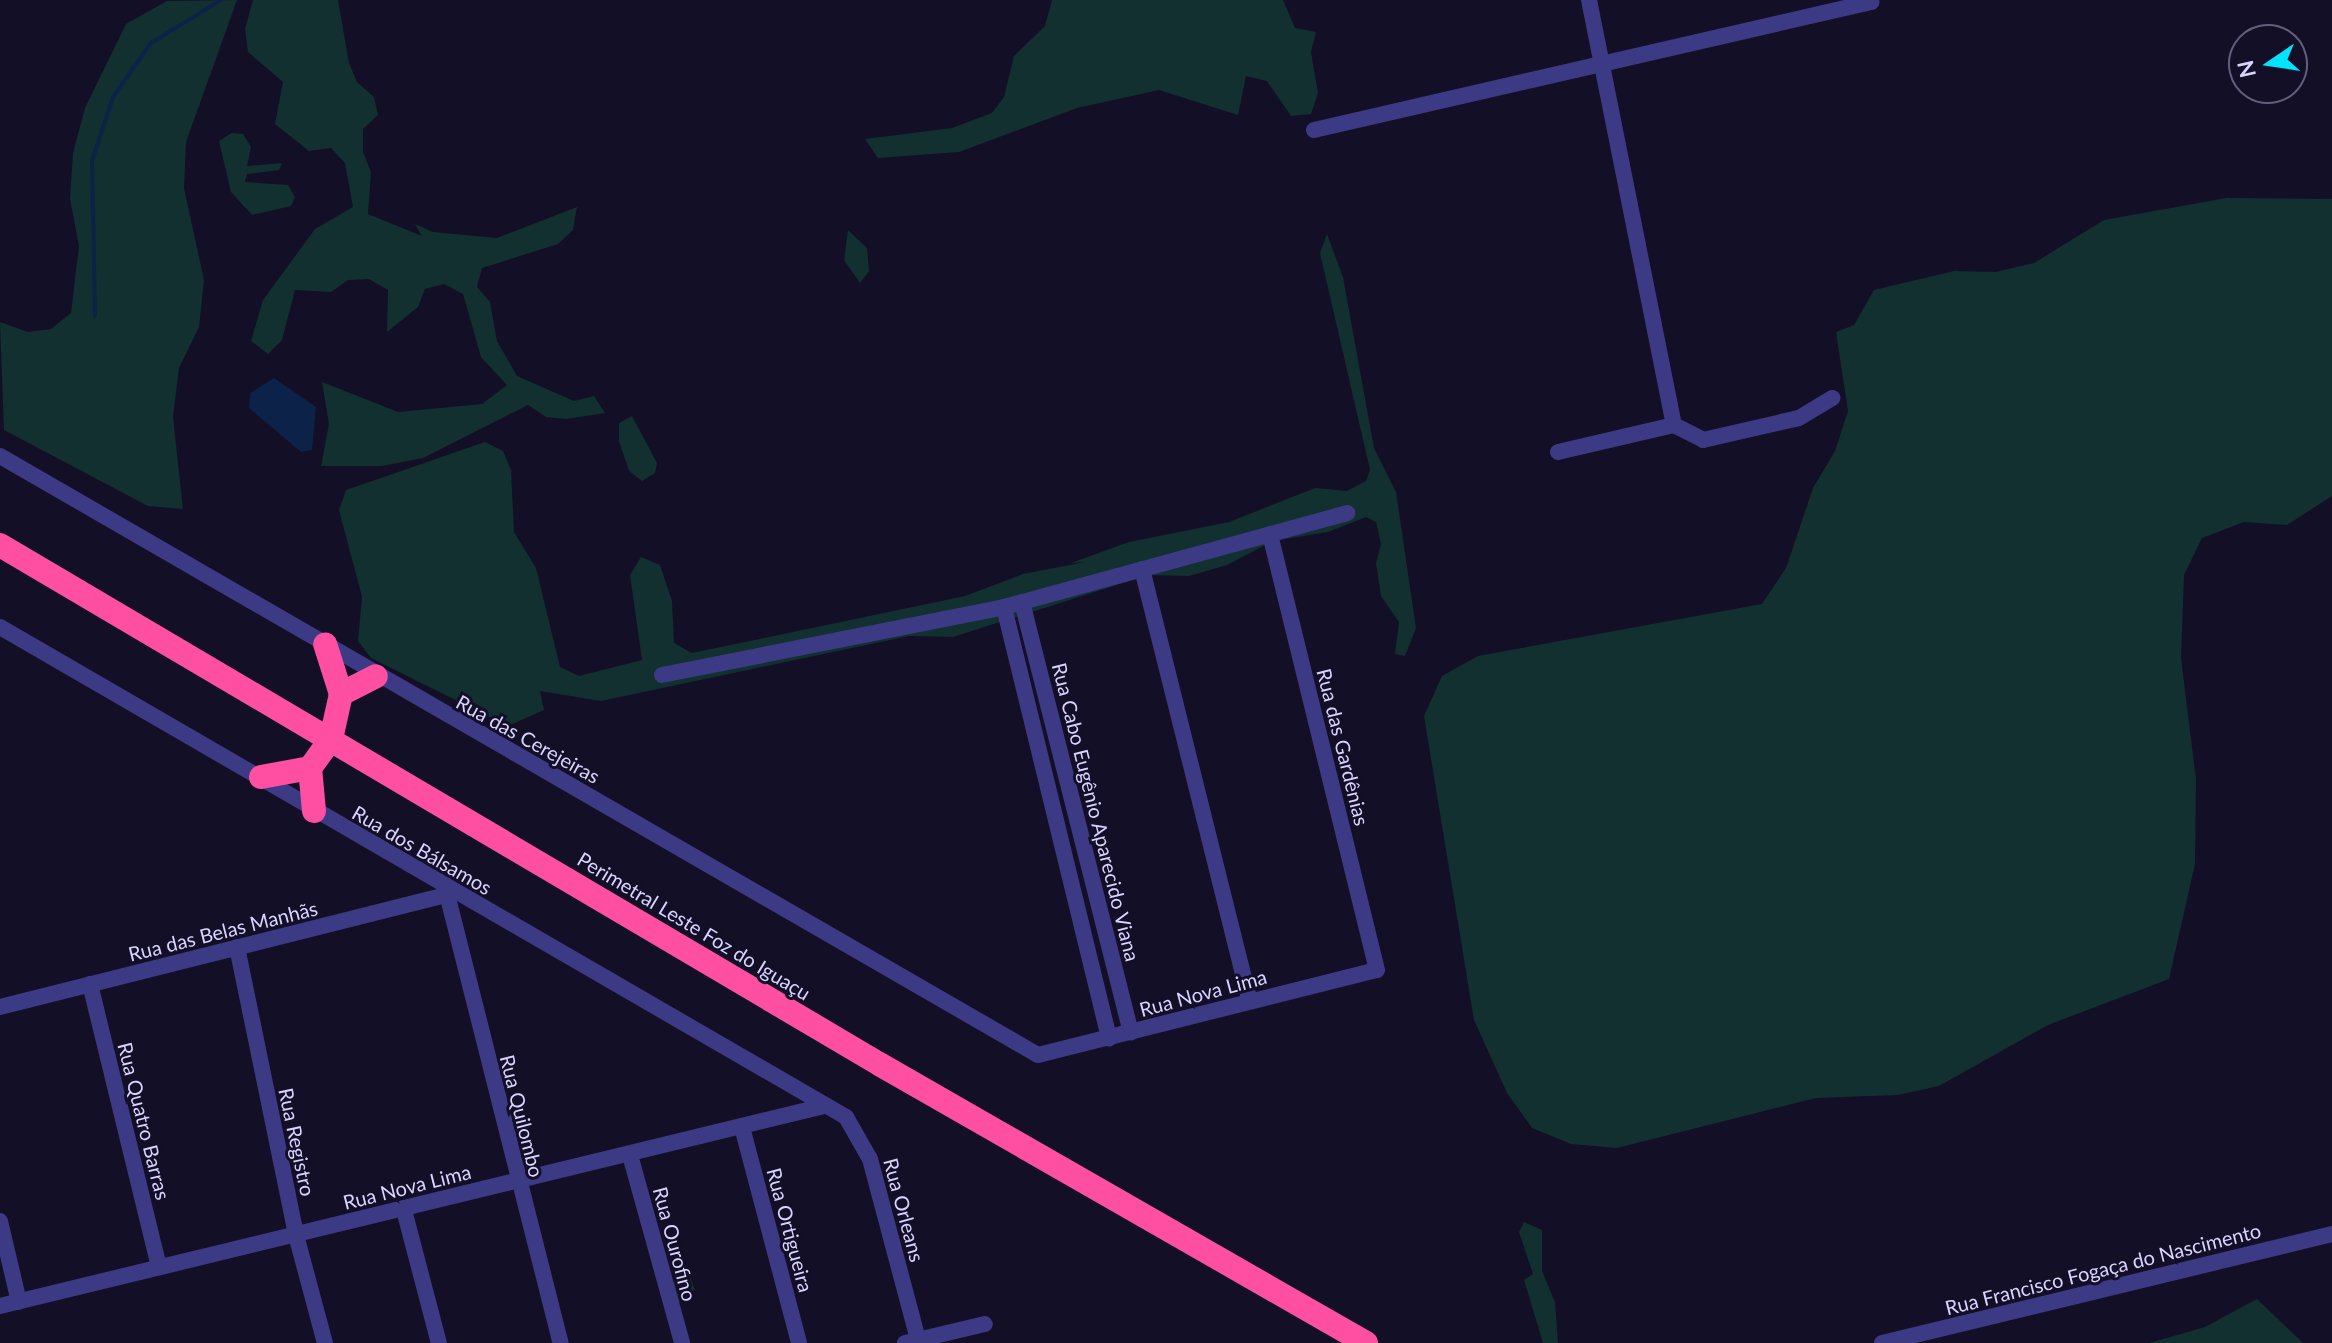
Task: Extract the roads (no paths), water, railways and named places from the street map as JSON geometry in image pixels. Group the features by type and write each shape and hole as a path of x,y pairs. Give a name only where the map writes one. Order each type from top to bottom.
{"highway":[{"name":"Perimetral Leste Foz do Iguaçu","path":"0,545 1366,1343"},
{"path":"314,811 310,768 331,739 341,694 325,644"},
{"path":"341,694 376,676"},
{"path":"261,777 310,768"}],"street":[{"path":"1589,0 1674,425"},
{"path":"1314,130 1871,2"},
{"path":"1558,452 1674,425 1703,440 1799,418 1832,398"},
{"name":"Rua das Cerejeiras","path":"0,456 376,676 1038,1055"},
{"path":"662,675 1004,607 1347,513"},
{"name":"Rua das Gardênias","path":"1270,534 1377,970"},
{"path":"1142,569 1250,1001"},
{"name":"Rua Cabo Eugênio Aparecido Viana","path":"1022,602 1131,1032"},
{"name":"Rua Cabo Eugênio Aparecido Viana","path":"1004,607 1109,1038"},
{"name":"Rua dos Bálsamos","path":"0,627 261,777 451,896 824,1106"},
{"name":"Rua das Belas Manhãs","path":"0,1007 451,896"},
{"name":"Rua Quilombo","path":"451,896 517,1180 561,1343"},
{"name":"Rua Registro","path":"237,947 296,1235 325,1343"},
{"name":"Rua Nova Lima","path":"1038,1055 1377,970"},
{"name":"Rua Quatro Barras","path":"90,984 159,1267"},
{"name":"Rua Nova Lima","path":"0,1306 824,1106"},
{"name":"Rua Orleans","path":"824,1106 859,1131 914,1342"},
{"name":"Rua Ortigueira","path":"742,1127 799,1343"},
{"name":"Rua Ourofino","path":"630,1155 682,1343"},
{"path":"404,1210 439,1343"},
{"path":"0,1221 19,1302"},
{"name":"Rua Francisco Fogaça do Nascimento","path":"1882,1343 2332,1234"},
{"path":"914,1342 985,1324"}],"water":[{"path":"274,378 316,407 312,450 301,452 249,408 250,393"}],"waterway":[{"path":"95,316 92,161 113,97 151,43 221,0"}]}
